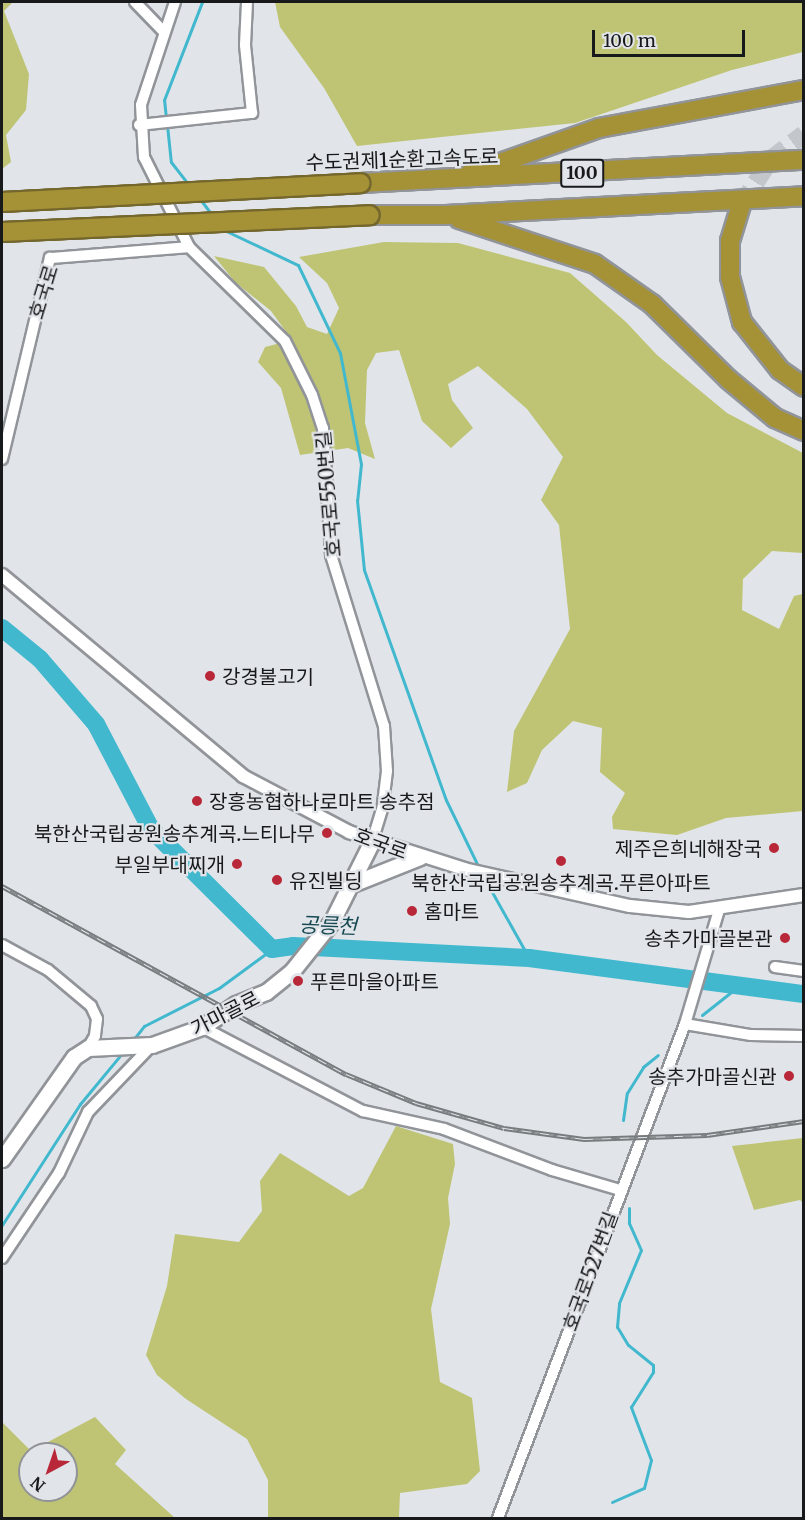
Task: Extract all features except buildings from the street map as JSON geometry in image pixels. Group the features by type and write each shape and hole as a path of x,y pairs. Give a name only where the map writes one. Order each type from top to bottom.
{"highway":[{"path":"450,181 599,128 804,90"},
{"name":"수도권제1순환고속도로","path":"2,202 360,183 450,181 804,160"},
{"name":"100","path":"2,232 370,215 446,215 804,196"},
{"path":"741,205 730,241 730,277 742,322 780,370 804,387"},
{"path":"446,215 519,236 595,264 652,304 728,379 775,418 804,431"}],"main road":[{"path":"352,884 372,841"},
{"path":"352,884 420,857"},
{"name":"가마골로","path":"92,1048 152,1045 202,1027 236,1004 266,992 292,971 332,921 352,884"},
{"path":"2,1159 74,1057 92,1048"}],"street":[{"path":"135,2 162,30"},
{"name":"호국로550번길","path":"175,2 162,30 141,105 139,125 144,157 189,247 285,341 312,395 323,428 331,555 384,726 387,771 383,806 372,841"},
{"path":"139,125 252,113 245,45 247,2"},
{"name":"호국로","path":"2,459 50,258 189,247"},
{"name":"호국로","path":"2,575 243,776 292,804 372,841 464,869 630,906 689,912 719,910 804,895"},
{"name":"호국로527번길","path":"498,1518 620,1190 685,1024 708,958 719,910"},
{"path":"2,945 48,970 91,1006 97,1019 92,1048"},
{"path":"775,967 804,971"},
{"path":"685,1024 751,1035 804,1036"},
{"path":"202,1027 363,1111 444,1129 552,1170 620,1190"},
{"path":"2,1258 59,1173 88,1112 152,1045"}],"green space":[{"path":"2,2 13,2 4,11 29,74 26,110 6,135 11,162 2,169"},
{"path":"275,2 803,2 803,52 732,70 575,123 357,146 324,88 280,27"},
{"path":"384,242 458,243 570,273 626,322 657,355 727,413 803,453 803,553 772,551 743,579 742,610 779,629 794,596 803,594 803,811 726,818 677,835 613,829 612,817 625,793 600,772 602,728 573,721 542,750 527,783 507,792 514,731 570,629 559,525 541,500 563,457 527,409 478,366 448,384 452,400 473,428 451,448 422,421 399,350 376,353 367,370 365,423 375,459 348,448 300,455 281,388 258,362 265,347 292,340 271,311 235,282 214,256 264,267 296,306 307,327 327,334 339,308 327,283 299,257"},
{"path":"396,1126 453,1144 455,1164 448,1198 450,1224 431,1309 440,1382 472,1398 480,1471 467,1484 400,1493 399,1518 268,1518 268,1480 247,1439 186,1399 157,1375 146,1355 167,1286 175,1234 239,1242 262,1211 260,1181 280,1153 349,1196 363,1188"},
{"path":"803,1138 803,1203 800,1200 754,1210 732,1146"},
{"path":"95,1417 126,1450 115,1464 175,1518 2,1518 2,1422 22,1442 18,1442 18,1502 78,1502 78,1442 48,1442"}],"waterway":[{"path":"166,118 164,100 202,2"},
{"path":"167,125 171,162 188,184"},
{"path":"200,199 212,215"},
{"path":"224,230 298,265 340,353 361,464 357,500 364,570 446,800 479,868"},
{"name":"공릉천","path":"2,628 40,659 96,724 151,829 272,949 293,946 529,958 804,994"},
{"path":"483,876 529,958"},
{"path":"133,1040 144,1026 219,988 272,949"},
{"path":"702,1015 740,985"},
{"path":"2,1225 80,1104 123,1052"},
{"path":"623,1120 627,1093 643,1067 658,1055"},
{"path":"612,1502 644,1488 651,1460 631,1407 653,1372 653,1365 628,1345 617,1327 619,1303 641,1250 629,1223 629,1208"}],"tunnel":[{"path":"741,205 771,159 804,134"}],"railway":[{"path":"2,886 346,1074 416,1103 504,1128 584,1139 707,1135 804,1121"}],"place":[{"name":"강경불고기","path":"210,676"},
{"name":"장흥농협하나로마트 송추점","path":"197,801"},
{"name":"북한산국립공원송추계곡.느티나무","path":"327,833"},
{"name":"제주은희네해장국","path":"774,848"},
{"name":"북한산국립공원송추계곡.푸른아파트","path":"561,861"},
{"name":"부일부대찌개","path":"237,864"},
{"name":"유진빌딩","path":"277,880"},
{"name":"홈마트","path":"412,911"},
{"name":"송추가마골본관","path":"785,938"},
{"name":"푸른마을아파트","path":"298,981"},
{"name":"송추가마골신관","path":"789,1076"}]}
